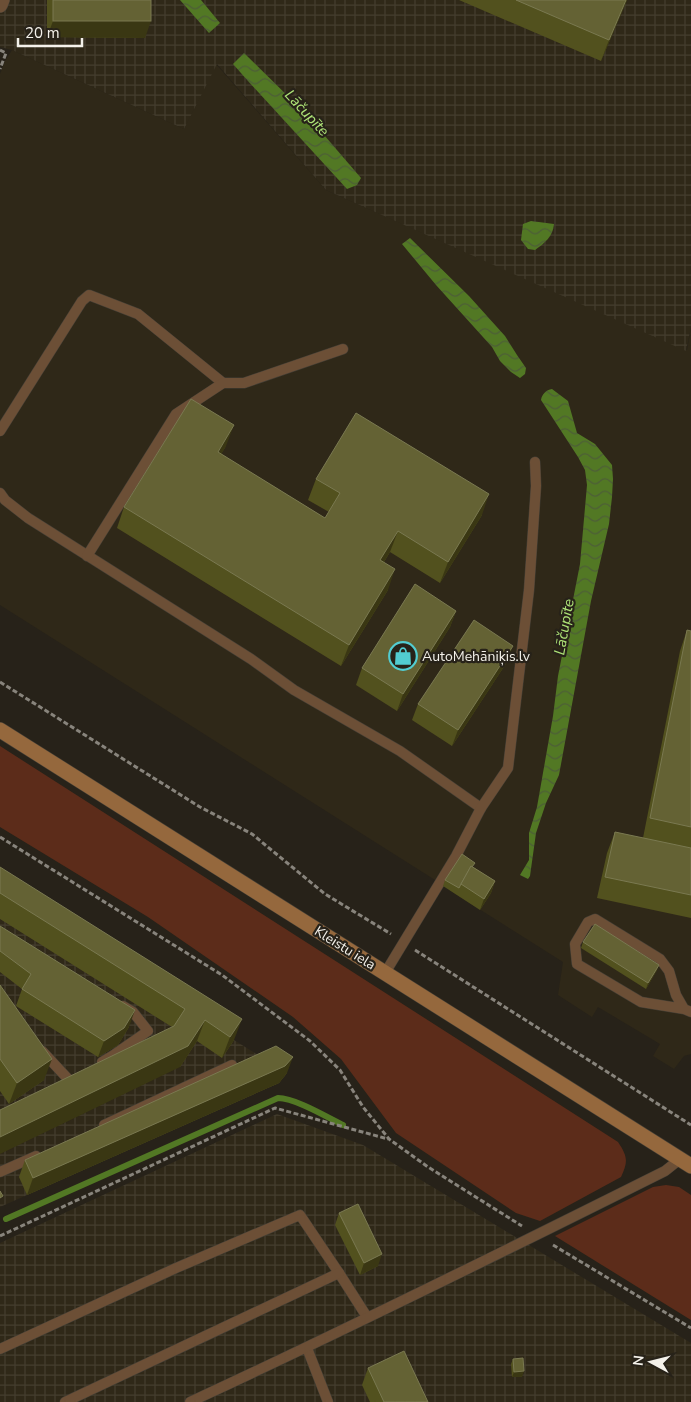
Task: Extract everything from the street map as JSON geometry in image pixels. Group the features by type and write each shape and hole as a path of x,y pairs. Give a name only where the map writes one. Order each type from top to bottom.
{"main road":[{"name":"Kleistu iela","path":"0,730 686,1163"}],"street":[{"path":"0,5 2,0"}],"lane":[{"path":"0,431 82,301 89,295 138,314 223,383"},
{"path":"87,556 176,414 223,383 244,383 343,349"},
{"path":"385,973 456,856 480,808 508,768 529,590 536,486 535,462"},
{"path":"0,493 5,500 28,518 250,659 294,690 400,751 480,808"},
{"path":"596,919 660,959 669,971 676,995 688,1010 641,1002 577,964 575,944 588,922 596,919"},
{"path":"95,1066 148,1031 133,1012 116,1002"},
{"path":"36,1044 69,1080"},
{"path":"98,1127 232,1065"},
{"path":"0,1172 45,1152"},
{"path":"190,1402 307,1348 367,1317 411,1298 665,1171 686,1163"},
{"path":"0,1349 176,1268 300,1215 367,1317"},
{"path":"65,1402 339,1273"},
{"path":"307,1348 328,1402"}],"path":[{"path":"0,50 6,53 0,69"},
{"path":"0,682 200,807 252,834 325,894 404,942 691,1125"},
{"path":"0,837 222,974 310,1041 340,1070 363,1107 389,1139 428,1167 520,1224"},
{"path":"0,1236 274,1108 389,1139"},
{"path":"552,1244 691,1328"}],"shaded area":[{"path":"0,0 691,0 691,327 686,351 326,190 217,64 184,129 12,50 0,47"},
{"path":"12,50 184,129 216,64 326,190 687,350 691,327 691,1054 684,1056 674,1069 653,1056 660,1044 598,1007 592,1017 558,995 563,962 0,605 0,74"},
{"path":"0,746 618,1142 626,1160 621,1177 540,1221 516,1213 396,1133 341,1059 293,1017 148,917 0,827"},
{"path":"0,893 287,1073 279,1083 0,1207"},
{"path":"277,1114 363,1145 691,1343 691,1402 0,1402 0,1243"},
{"path":"666,1185 679,1187 691,1195 691,1320 555,1236 653,1187"}],"water":[{"path":"180,0 201,0 220,23 209,33"},
{"name":"Lāčupīte","path":"244,53 306,114 361,178 357,185 347,189 233,64"},
{"path":"531,221 554,224 548,239 535,250 528,249 521,240 523,224"},
{"path":"410,238 469,296 505,336 526,368 525,374 520,378 500,361 492,347 402,244"},
{"name":"Lāčupīte","path":"552,389 568,401 577,433 595,444 612,465 613,479 609,524 591,601 559,775 546,803 536,833 528,879 520,875 529,860 529,833 537,807 558,676 580,564 587,485 585,470 578,457 541,400 548,390"}],"building":[{"path":"53,0 151,0 151,21 53,21"},
{"path":"516,0 626,0 609,40"},
{"path":"191,399 234,425 218,452 325,518 340,493 316,479 356,413 489,494 448,562 398,531 380,560 395,569 349,645 124,507"},
{"name":"AutoMehāniķis.lv","path":"415,584 456,611 403,694 362,668"},
{"path":"474,620 513,646 458,730 418,704"},
{"path":"687,630 691,631 691,827 650,818"},
{"path":"615,832 691,848 691,895 605,877"},
{"path":"462,854 475,863 471,866 459,888 445,880"},
{"path":"471,866 495,881 484,899 461,884"},
{"path":"0,867 242,1019 230,1037 205,1020 188,1046 0,1137 0,1110 174,1026 185,1009 0,893"},
{"path":"595,924 659,965 648,983 583,942"},
{"path":"0,926 135,1010 124,1028 104,1041 22,989 31,974 0,951"},
{"path":"0,985 52,1059 17,1083 0,1059"},
{"path":"276,1046 293,1057 285,1066 33,1178 25,1160"},
{"path":"358,1204 382,1254 364,1263 339,1213"},
{"path":"404,1351 428,1402 384,1402 368,1368"},
{"path":"523,1358 524,1371 514,1372 513,1359"}],"waterway":[{"path":"6,1219 278,1098 302,1104 343,1125"}],"place":[{"name":"AutoMehāniķis.lv","path":"403,656"}]}
